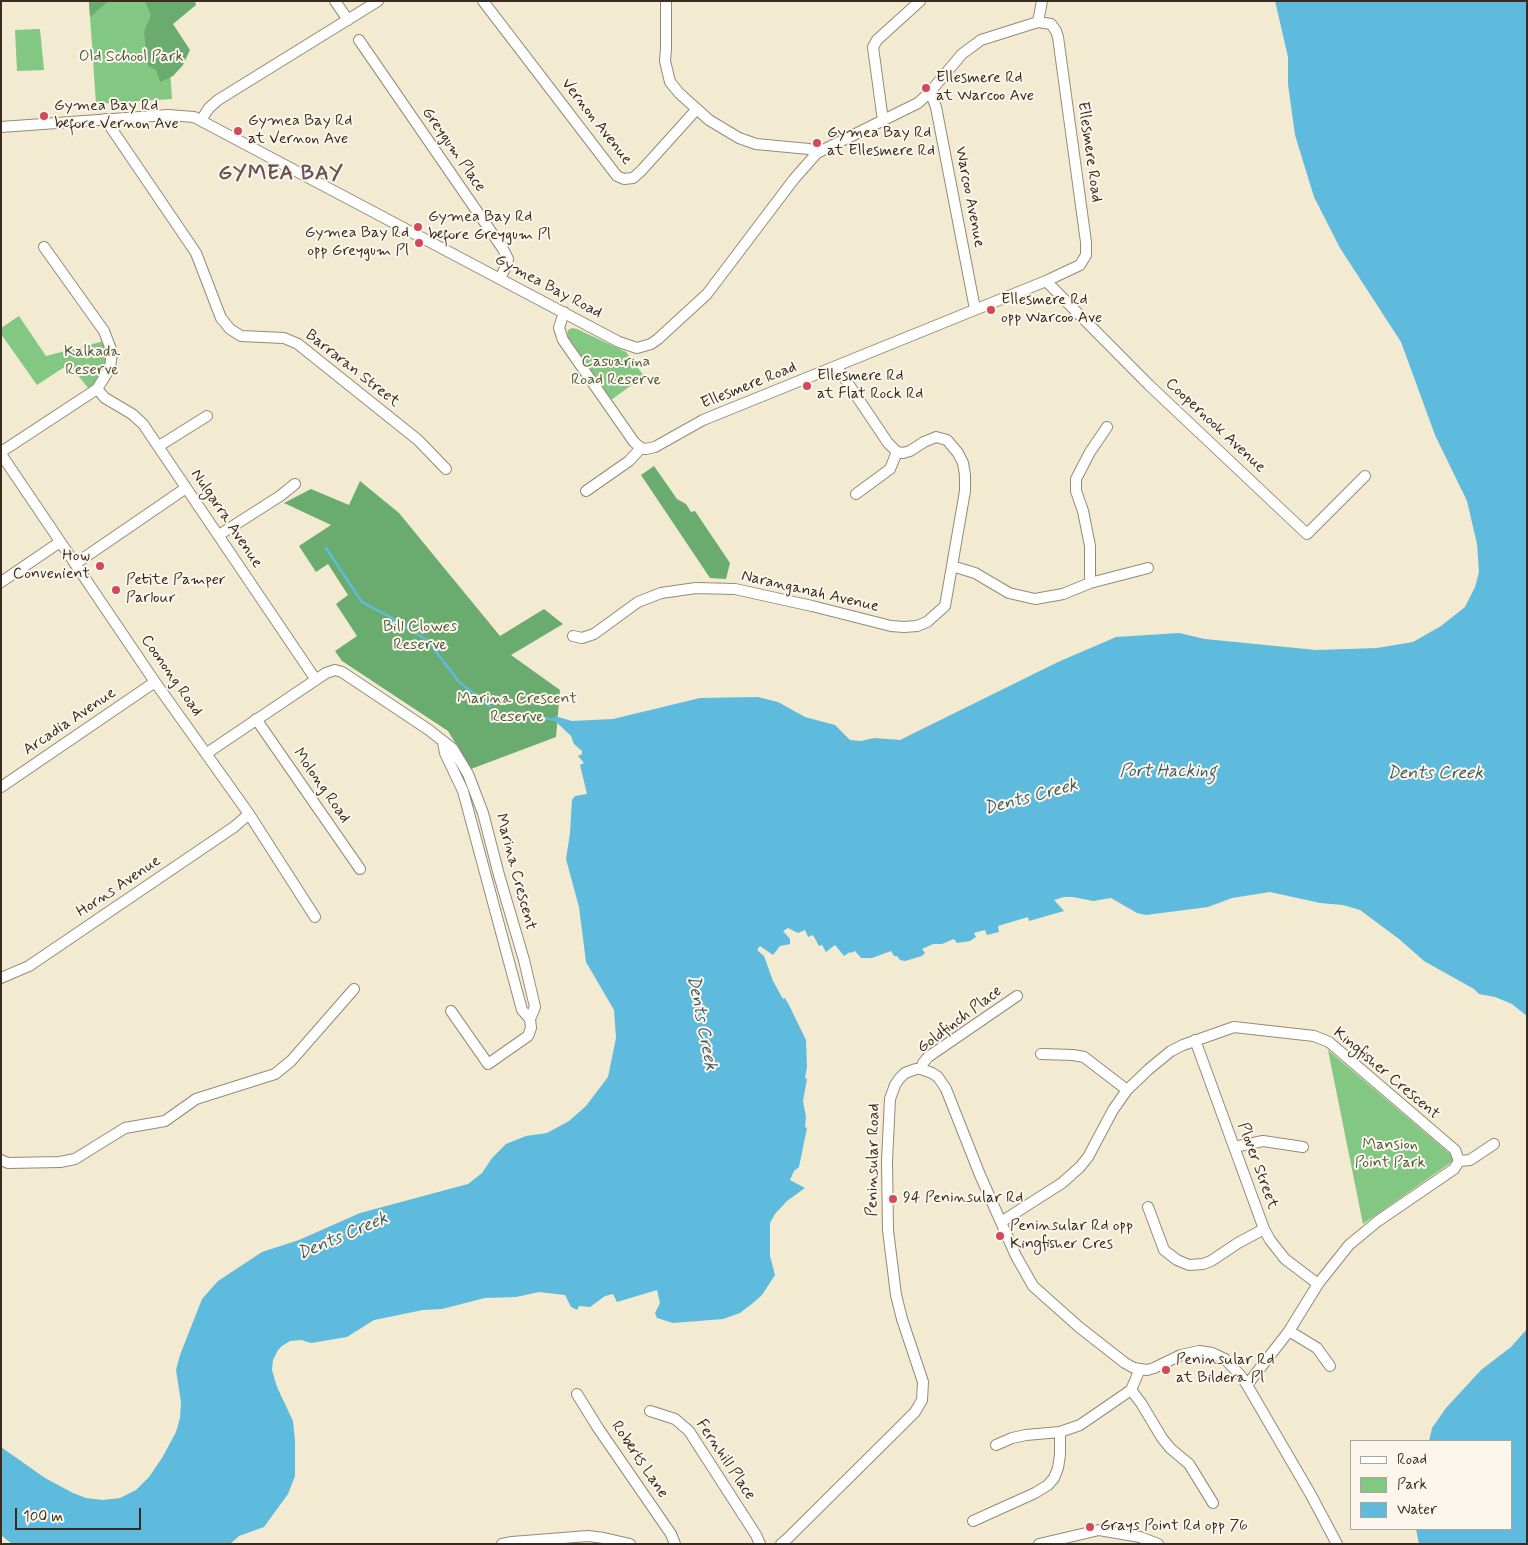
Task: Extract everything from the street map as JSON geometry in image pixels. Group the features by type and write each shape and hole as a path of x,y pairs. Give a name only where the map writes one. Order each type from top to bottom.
{"street":[{"path":"335,1 348,20"},
{"path":"201,120 209,108 218,100 378,1"},
{"name":"Vernon Avenue","path":"483,1 617,176 624,179 633,178 641,172 696,110"},
{"path":"666,1 666,49 664,61 666,74 679,93 709,120 738,138 756,144 810,149 817,152 918,103 930,92 962,54 981,40 1038,22 1042,1"},
{"path":"883,121 873,47 877,40 920,1"},
{"name":"Ellesmere Road","path":"586,491 628,462 641,448 655,447 703,420 837,367 1046,281 1080,265 1086,256 1086,251 1058,37 1050,24 1038,22"},
{"name":"Greygum Place","path":"359,40 503,249 508,259 500,279"},
{"name":"Warcoo Avenue","path":"930,92 936,108 975,309"},
{"name":"Gymea Bay Road","path":"1,126 175,114 194,117 628,346 637,348 651,344 707,294 794,179 817,152"},
{"name":"Barraran Street","path":"105,119 196,253 225,324 241,336 284,338 298,344 418,440 446,469"},
{"path":"1,453 97,389 110,368 112,352 104,331 44,247"},
{"name":"Coopernook Avenue","path":"1046,281 1149,385 1307,534 1365,476"},
{"path":"564,312 559,328 563,340 634,442 641,448"},
{"path":"837,367 888,443 897,452 890,469 856,494"},
{"name":"Nulgarra Avenue","path":"97,389 104,398 141,421 316,680"},
{"path":"159,446 207,416"},
{"path":"1090,583 1090,546 1083,511 1076,491 1076,479 1090,452 1108,426"},
{"name":"Naranganah Avenue","path":"573,636 582,638 594,634 638,602 661,593 696,588 735,589 891,626 917,626 927,622 945,606 965,491 963,462 958,452 947,440 936,437 910,451 897,452"},
{"name":"Coonong Road","path":"1,453 155,682 249,814 315,917"},
{"path":"220,536 295,484"},
{"path":"76,564 186,488"},
{"path":"1,582 60,542"},
{"path":"952,566 975,573 1009,593 1035,599 1063,594 1090,583 1148,568"},
{"name":"Marina Crescent","path":"207,753 331,671 339,671 429,730 443,742 445,753 463,792 522,1010 530,1019 531,1028 525,1039 488,1064 451,1011"},
{"name":"Arcadia Avenue","path":"1,787 155,682"},
{"name":"Molong Road","path":"256,719 360,869"},
{"name":"Horns Avenue","path":"1,978 29,966 234,827 249,814"},
{"path":"1,1160 8,1163 60,1162 75,1159 125,1128 165,1121 196,1100 275,1074 291,1061 354,989"},
{"name":"Goldfinch Place","path":"922,1069 923,1063 928,1057 1017,996"},
{"name":"Kingfisher Crescent","path":"1002,1222 1062,1183 1080,1167 1113,1110 1127,1090 1170,1052 1195,1040 1234,1027 1314,1036 1325,1040 1455,1150 1460,1161"},
{"name":"Plover Street","path":"1195,1040 1264,1229 1285,1259 1318,1284"},
{"path":"1041,1054 1073,1054 1084,1057 1127,1090"},
{"path":"922,1069 938,1077 946,1089 1023,1270 1040,1293 1079,1328 1125,1363 1140,1370 1154,1368 1188,1352 1206,1351 1225,1359 1241,1376 1311,1495 1337,1544"},
{"name":"Peninsular Road","path":"787,1542 908,1420 922,1400 923,1382 902,1319 891,1265 888,1230 887,1161 888,1115 892,1091 899,1078 905,1073 911,1070 922,1069"},
{"path":"1234,1147 1259,1141 1303,1147"},
{"path":"1247,1386 1289,1331 1318,1284 1338,1258 1358,1237 1454,1169 1460,1161 1470,1160 1494,1144"},
{"path":"1148,1207 1164,1250 1177,1260 1189,1265 1203,1264 1211,1261 1238,1242 1264,1229"},
{"path":"1289,1331 1317,1348 1330,1366"},
{"path":"996,1444 1026,1435 1060,1432 1080,1424 1131,1390 1140,1370"},
{"path":"1131,1390 1162,1438 1170,1448 1189,1464 1213,1503"},
{"name":"Roberts Lane","path":"577,1394 671,1534 675,1544"},
{"name":"Fernhill Place","path":"650,1411 675,1419 689,1431 760,1544"},
{"path":"974,1521 1048,1485 1054,1478 1059,1461 1060,1432"},
{"path":"1039,1544 1099,1530 1140,1537 1158,1544"},
{"path":"502,1544 588,1536 630,1544"}],"green space":[{"name":"Old School Park","path":"89,1 179,1 166,10 172,99 96,104"},
{"path":"89,1 112,1 106,3 90,17"},
{"path":"145,1 195,1 196,5 173,24 190,50 183,65 173,76 160,82 156,70 148,66 144,32 151,15"},
{"path":"40,29 44,70 17,71 15,30"},
{"name":"Kalkada Reserve","path":"19,316 46,356 108,340 110,368 92,393 69,364 37,385 1,334 1,328"},
{"name":"Casuarina Road Reserve","path":"572,328 626,352 644,376 611,400 567,336 568,330"},
{"path":"654,466 677,499 686,504 691,512 695,511 730,563 726,579 710,578 641,475"},
{"name":"Bill Clowes Reserve","path":"360,481 399,513 500,636 544,609 563,624 511,655 560,690 556,737 471,769 448,731 342,661 335,651 357,636 336,604 348,595 328,564 316,572 299,546 331,525 284,503 311,489 349,505"},
{"name":"Mansion Point Park","path":"1328,1050 1456,1159 1363,1224"}],"water":[{"name":"Port Hacking","path":"1275,1 1527,1 1527,1016 1512,1004 1495,997 1479,994 1474,989 1424,961 1399,939 1360,910 1343,905 1320,903 1270,892 1232,898 1208,907 1146,915 1137,913 1111,898 1093,901 1064,897 1054,900 1064,911 1029,921 1028,917 998,926 999,932 987,935 985,930 974,933 976,937 970,941 957,943 954,939 942,944 933,944 922,949 925,953 922,956 905,961 894,956 891,951 872,958 861,958 855,951 844,956 835,945 826,952 822,945 819,946 813,935 808,937 805,930 798,933 788,928 783,931 790,939 790,944 780,946 773,955 760,946 757,950 764,956 773,981 783,999 785,998 789,1005 806,1040 807,1067 805,1078 807,1079 803,1101 806,1117 805,1127 807,1128 799,1167 794,1171 790,1180 805,1188 787,1201 775,1214 770,1223 770,1256 775,1275 762,1295 753,1303 740,1313 723,1319 673,1323 657,1318 655,1313 660,1303 657,1290 617,1302 613,1294 605,1296 590,1307 579,1306 577,1310 571,1307 565,1295 539,1292 516,1297 485,1298 442,1309 423,1310 374,1320 347,1337 311,1343 301,1340 290,1341 278,1350 273,1360 272,1370 277,1387 293,1421 295,1476 288,1494 264,1527 239,1536 230,1544 12,1544 1,1535 1,1447 45,1478 86,1498 103,1500 120,1498 136,1490 149,1477 176,1432 180,1418 181,1402 176,1370 180,1355 202,1299 218,1281 262,1252 299,1240 360,1213 468,1184 482,1173 492,1158 506,1144 526,1136 547,1133 569,1121 586,1106 608,1077 616,1038 614,1010 586,962 579,907 566,859 572,800 575,796 587,794 580,765 584,763 578,756 582,754 582,751 574,744 571,736 554,720 555,716 572,721 613,719 700,698 758,697 778,702 805,717 835,725 850,740 861,741 874,738 900,740 1058,662 1116,637 1179,633 1205,639 1316,650 1377,648 1413,642 1441,626 1465,607 1475,587 1479,572 1477,544 1467,501 1435,435 1401,342 1340,248 1314,197 1295,135 1288,84 1288,57"},
{"path":"1527,1329 1527,1544 1419,1544 1416,1530 1513,1530 1513,1440 1429,1440 1432,1428 1446,1408 1481,1370 1511,1347"}],"waterway":[{"path":"326,548 362,602 428,641 459,682 490,706"},
{"path":"538,717 556,720"}],"place":[{"name":"Ellesmere Rd at Warcoo Ave","path":"926,88"},
{"name":"Gymea Bay Rd before Vernon Ave","path":"44,116"},
{"name":"Gymea Bay Rd at Vernon Ave","path":"238,131"},
{"name":"Gymea Bay Rd at Ellesmere Rd","path":"817,143"},
{"name":"Gymea Bay Rd before Greygum Pl","path":"418,227"},
{"name":"Gymea Bay Rd opp Greygum Pl","path":"419,243"},
{"name":"Ellesmere Rd opp Warcoo Ave","path":"991,310"},
{"name":"Ellesmere Rd at Flat Rock Rd","path":"807,386"},
{"name":"How Convenient","path":"100,566"},
{"name":"Petite Pamper Parlour","path":"116,590"},
{"name":"94 Peninsular Rd","path":"893,1199"},
{"name":"Peninsular Rd opp Kingfisher Cres","path":"1000,1236"},
{"name":"Peninsular Rd at Bildera Pl","path":"1166,1370"},
{"name":"Grays Point Rd opp 76","path":"1090,1527"}],"district":[{"name":"GYMEA BAY","path":"281,175"}],"park label":[{"name":"Marina Crescent Reserve","path":"517,709"}],"water label":[{"name":"Dents Creek","path":"1435,774"},
{"name":"Dents Creek","path":"1031,798"},
{"name":"Dents Creek","path":"701,1023"},
{"name":"Dents Creek","path":"343,1237"}]}
